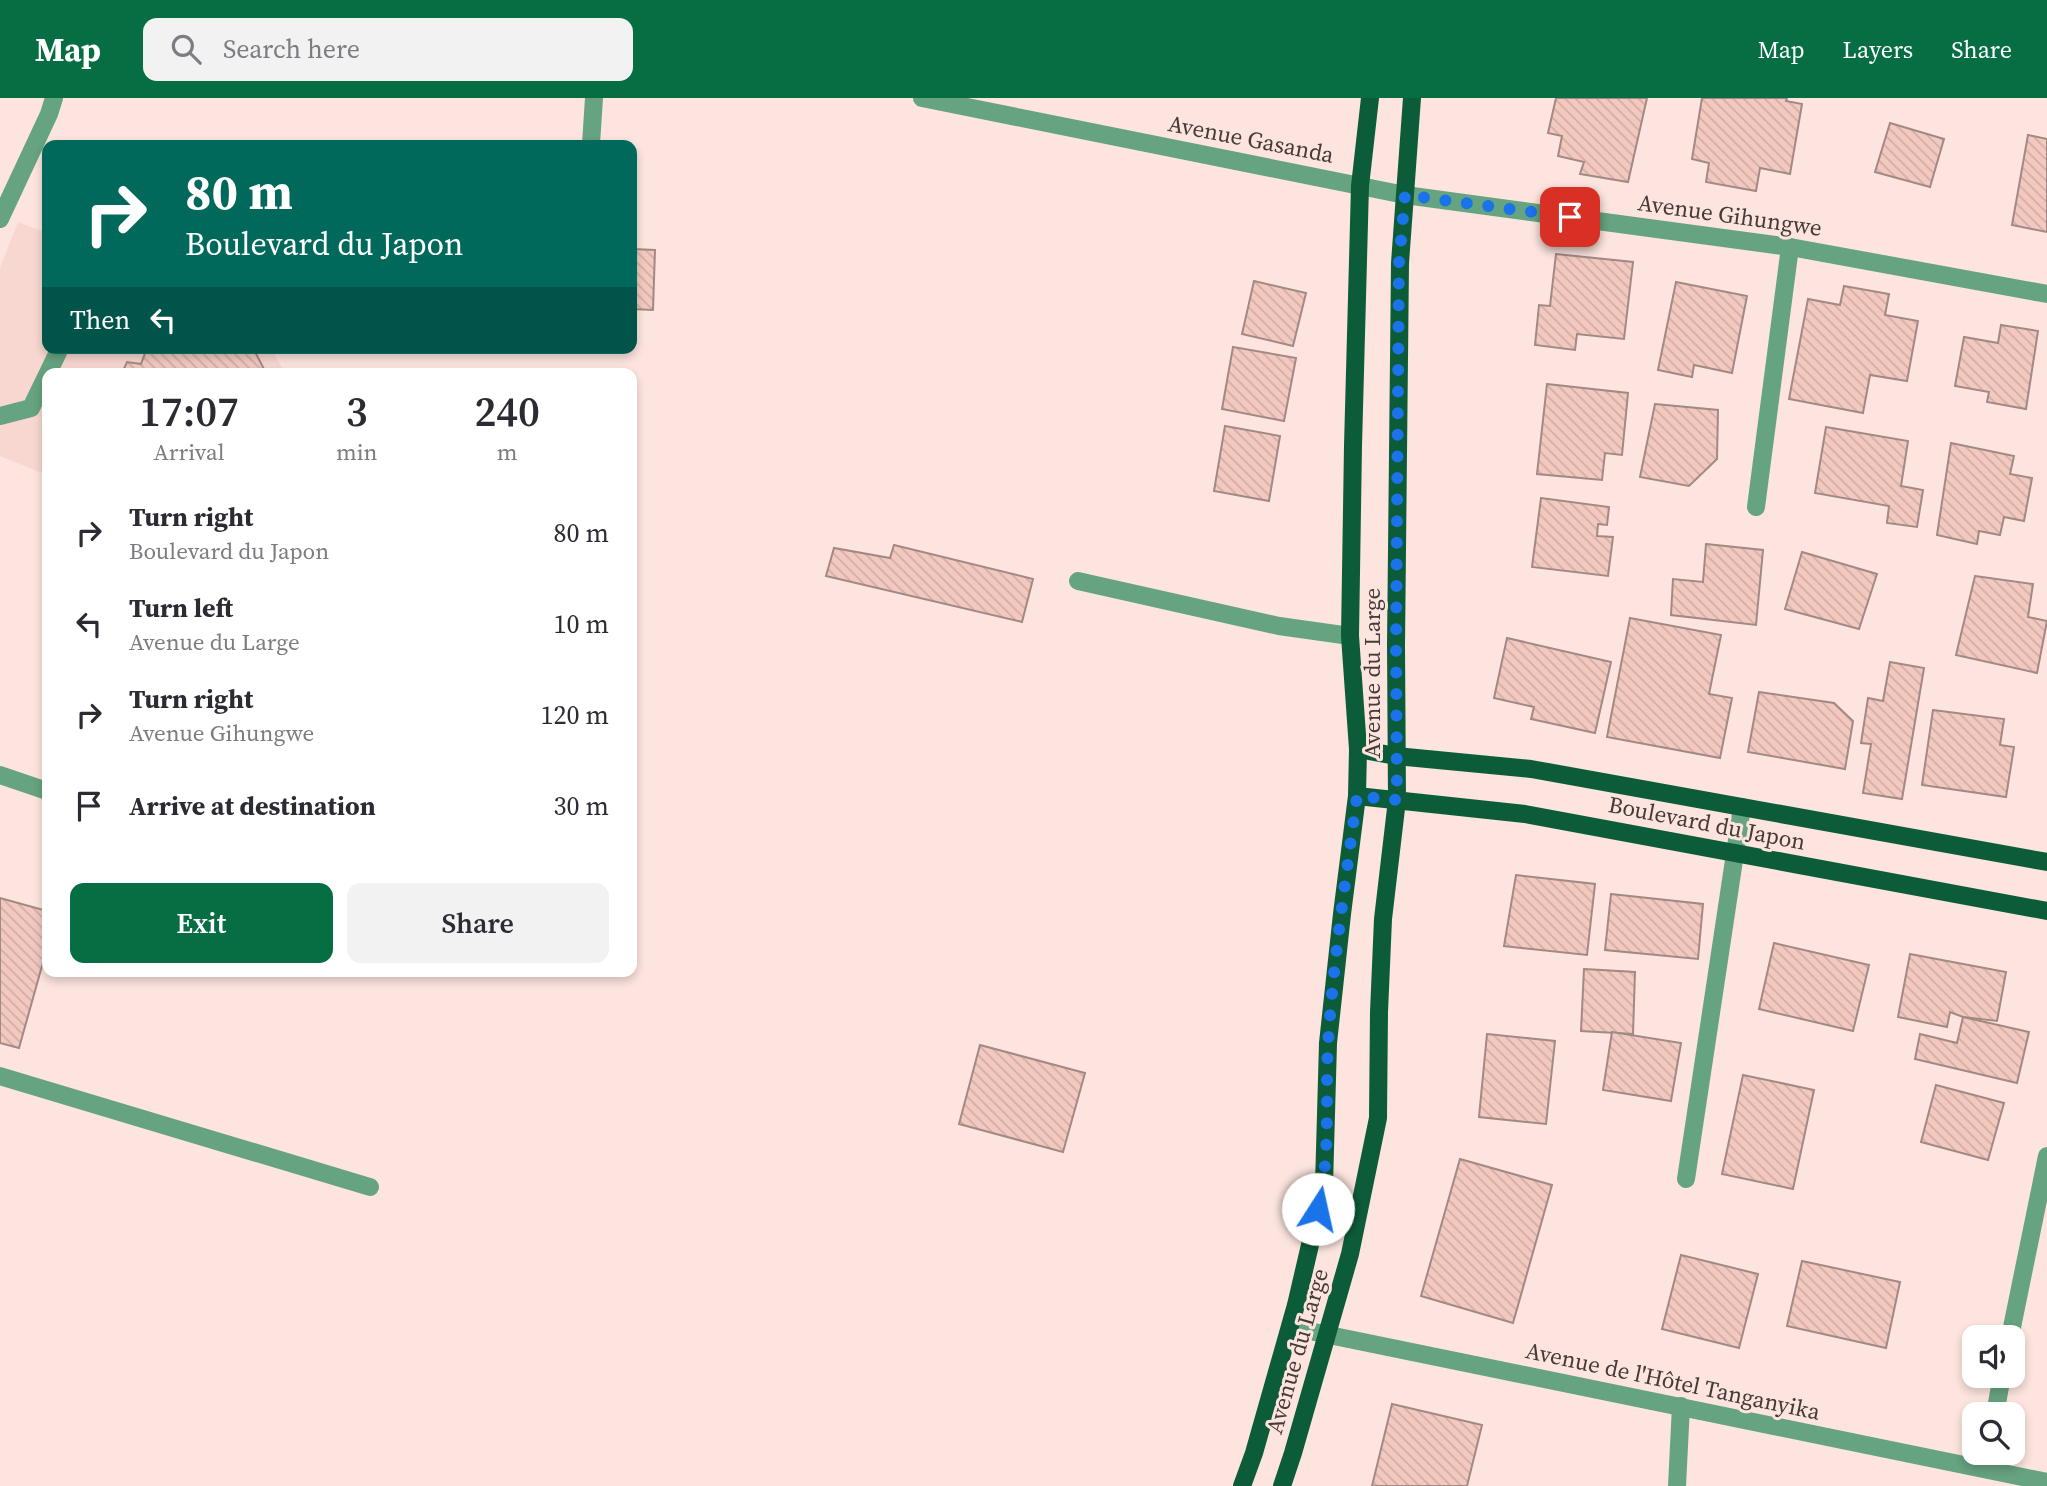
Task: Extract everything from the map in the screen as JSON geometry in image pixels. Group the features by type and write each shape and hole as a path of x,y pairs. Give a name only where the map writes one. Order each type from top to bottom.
{"main road":[{"name":"Avenue du Large","path":"1242,1486 1290,1327 1324,1185 1328,1043 1357,796 1358,749 1350,636 1353,446 1360,186 1370,98"},
{"name":"Avenue du Large","path":"1282,1486 1350,1254 1378,1118 1379,1012 1384,919 1397,800 1399,263 1412,98"},
{"name":"Boulevard du Japon","path":"1358,749 1396,756 1531,769 2047,862"},
{"name":"Boulevard du Japon","path":"1357,796 1525,814 2047,911"}],"street":[{"path":"0,219 54,98"},
{"path":"591,140 594,98"},
{"name":"Avenue Gasanda","path":"922,98 1405,195"},
{"name":"Avenue Gihungwe","path":"1405,195 1790,247 2047,293"},
{"path":"1756,507 1790,247"},
{"path":"0,416 31,408 42,386"},
{"path":"1078,581 1279,626 1350,636"},
{"path":"0,775 42,789"},
{"path":"1686,1179 1742,807"},
{"path":"0,1076 370,1187"},
{"path":"2012,1325 2047,1156"},
{"name":"Avenue de l'Hôtel Tanganyika","path":"1290,1327 1681,1406 1962,1457"},
{"path":"1677,1486 1681,1406"},
{"name":"Avenue de l'Hôtel Tanganyika","path":"1997,1465 2047,1482"}],"shaded area":[{"path":"18,222 42,231 42,354 274,354 282,368 42,368 42,473 0,456 0,268"}],"building":[{"path":"1556,98 1647,98 1628,182 1580,174 1584,162 1558,156 1562,136 1548,133"},
{"path":"1702,98 1787,98 1786,101 1802,104 1790,174 1760,168 1756,191 1706,182 1709,163 1692,159"},
{"path":"1890,123 1944,139 1930,187 1875,172"},
{"path":"2028,135 2047,139 2047,232 2012,225"},
{"path":"637,249 655,250 653,310 637,309"},
{"path":"1556,254 1633,262 1624,339 1577,334 1575,350 1535,345 1539,305 1550,306"},
{"path":"1254,281 1306,293 1293,346 1242,334"},
{"path":"1676,282 1747,296 1732,373 1694,365 1692,377 1658,370"},
{"path":"1844,286 1889,294 1885,315 1918,321 1907,381 1870,375 1863,413 1789,399 1808,299 1840,305"},
{"path":"2001,325 2038,331 2026,409 1987,402 1989,392 1955,386 1964,337 1998,343"},
{"path":"1233,347 1296,358 1284,421 1222,409"},
{"path":"145,354 256,354 263,368 124,368 127,362 141,364"},
{"path":"1547,384 1628,393 1622,455 1605,453 1602,480 1537,474"},
{"path":"1655,404 1718,410 1717,459 1689,486 1640,477"},
{"path":"1225,426 1280,436 1269,501 1214,491"},
{"path":"1826,427 1908,441 1901,486 1923,490 1917,527 1887,523 1889,506 1815,493"},
{"path":"1951,443 2014,456 2010,474 2032,478 2024,521 2004,517 2000,535 1979,531 1977,544 1937,535"},
{"path":"1541,498 1609,507 1607,525 1598,524 1597,536 1613,537 1608,576 1532,567"},
{"path":"1706,544 1763,550 1756,625 1671,615 1673,579 1703,582"},
{"path":"894,545 1033,579 1022,622 826,576 834,548 890,558"},
{"path":"1802,552 1877,574 1859,629 1785,609"},
{"path":"1975,576 2033,584 2028,617 2047,621 2037,673 1956,655"},
{"path":"1630,618 1721,635 1709,694 1732,698 1720,758 1607,737"},
{"path":"1507,638 1611,662 1595,733 1531,719 1534,707 1494,698"},
{"path":"1890,662 1924,668 1902,799 1863,793 1871,744 1861,743 1868,698 1883,701"},
{"path":"1759,692 1834,703 1853,721 1845,769 1748,752"},
{"path":"1933,710 2004,719 2000,745 2014,747 2006,797 1922,785"},
{"path":"1516,875 1595,884 1587,955 1504,946"},
{"path":"1611,894 1703,904 1698,959 1605,950"},
{"path":"0,898 42,910 42,966 19,1048 0,1043"},
{"path":"1774,943 1869,965 1853,1031 1759,1009"},
{"path":"1910,954 2006,972 1997,1021 1963,1017 1950,1012 1947,1027 1898,1017"},
{"path":"1584,969 1635,972 1633,1034 1581,1031"},
{"path":"1963,1017 2029,1032 2017,1083 1915,1059 1920,1034 1957,1043"},
{"path":"1612,1032 1681,1043 1671,1101 1603,1090"},
{"path":"1487,1034 1555,1041 1546,1124 1479,1117"},
{"path":"980,1045 1085,1073 1063,1152 959,1124"},
{"path":"1743,1075 1814,1090 1793,1189 1722,1174"},
{"path":"1936,1085 2004,1103 1988,1160 1921,1142"},
{"path":"1460,1159 1552,1185 1513,1323 1421,1296"},
{"path":"1681,1255 1758,1274 1739,1348 1662,1329"},
{"path":"1802,1261 1900,1282 1886,1348 1787,1326"},
{"path":"1392,1404 1482,1425 1467,1486 1372,1486"}],"route":[{"path":"1318,1209 1324,1185 1328,1043 1357,796 1397,800 1399,263 1405,195 1570,217"}]}
